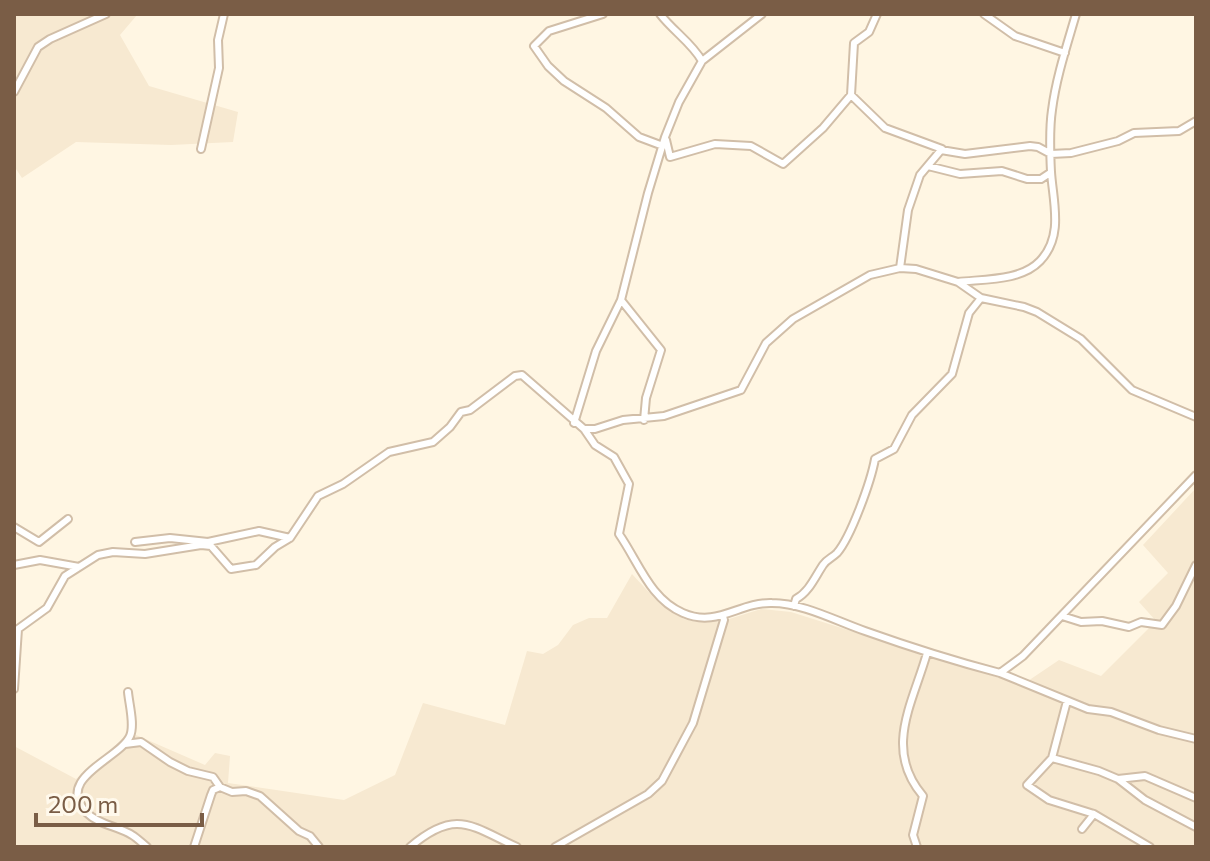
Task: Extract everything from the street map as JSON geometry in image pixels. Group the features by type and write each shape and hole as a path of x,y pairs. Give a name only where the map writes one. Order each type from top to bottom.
{"street":[{"path":"14,92 38,47 106,14"},
{"path":"201,149 219,68 218,40 224,14"},
{"path":"603,14 549,31 534,46 537,53 554,73 606,108 639,137 663,146"},
{"path":"660,14 702,61"},
{"path":"574,423 596,351 621,300 665,137 690,79 702,61 762,14"},
{"path":"665,137 670,157 715,144 737,145 751,146 783,164 823,128 851,95 854,43 869,32 877,14"},
{"path":"984,14 1015,36 1065,53"},
{"path":"958,282 1018,274 1041,260 1051,246 1055,224 1051,171 1052,111 1076,14"},
{"path":"851,95 885,128 965,154 1030,146 1051,154 1071,153 1096,148 1134,133 1179,131 1196,121"},
{"path":"900,268 908,210 920,175 943,149"},
{"path":"928,166 960,174 1002,171 1027,179 1045,178 1051,171"},
{"path":"584,429 595,429 623,420 644,420 674,414 741,390 766,343 784,325 857,281 900,268 916,269 958,282 981,298 1037,312 1081,339 1132,390 1196,417"},
{"path":"794,606 796,599 804,595 827,560 837,553 844,542 871,479 875,459 894,449 912,415 952,374 969,313 981,298"},
{"path":"621,300 661,350 646,398 644,420"},
{"path":"14,689 18,629 47,608 65,576 98,555 113,552 145,554 201,545 211,546 231,569 256,565 290,538 318,496 343,484 389,452 433,442 461,412 470,410 515,376 522,375 584,429 595,445 614,457 629,484 619,534 648,579 651,589 670,606 704,619 723,616 759,603 794,606 927,653 1000,673 1088,709 1111,712 1159,730 1196,739"},
{"path":"1000,673 1023,656 1196,475"},
{"path":"14,527 39,542 68,519"},
{"path":"135,542 170,538 208,542 259,531 290,538"},
{"path":"14,565 40,560 79,567"},
{"path":"1062,616 1081,622 1102,621 1129,627 1141,622 1162,625 1176,606 1196,565"},
{"path":"555,847 648,794 662,781 693,723 723,616"},
{"path":"917,847 913,835 923,796 909,775 902,729 927,653"},
{"path":"128,692 131,732 118,752 102,760 82,780 79,797 84,811 95,820 132,835 147,847"},
{"path":"1067,701 1052,758 1027,785 1049,800 1094,814 1150,847"},
{"path":"125,744 141,742 188,771 213,777 220,787 260,796 299,831 310,836 319,847"},
{"path":"1052,758 1118,779 1145,800 1196,827"},
{"path":"1118,779 1145,776 1196,798"},
{"path":"194,847 213,790 220,787"},
{"path":"1082,829 1094,814"},
{"path":"410,847 432,831 461,824 477,826 516,847"}],"shaded area":[{"path":"14,14 200,14 137,15 120,35 149,86 238,112 233,142 171,145 76,142 22,178 14,166"},
{"path":"1196,488 1196,847 14,847 14,746 76,779 98,759 136,735 205,765 215,753 230,756 228,783 344,800 395,775 423,703 505,725 527,651 543,654 558,645 573,625 589,618 607,618 632,574 658,602 684,619 697,622 729,619 761,609 791,612 1022,685 1059,660 1101,676 1156,621 1139,602 1168,573 1143,545"}]}
